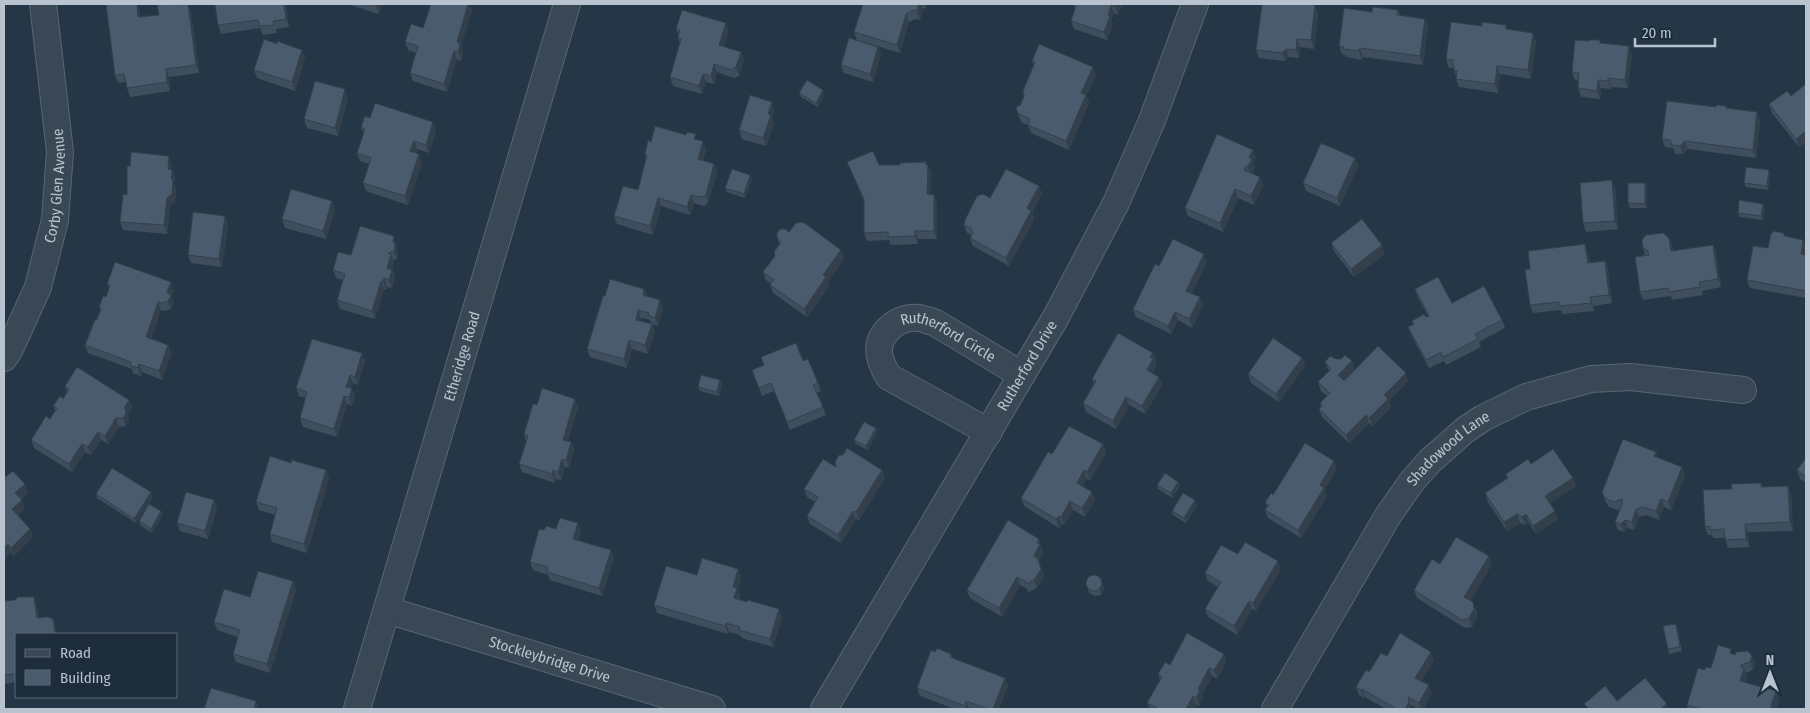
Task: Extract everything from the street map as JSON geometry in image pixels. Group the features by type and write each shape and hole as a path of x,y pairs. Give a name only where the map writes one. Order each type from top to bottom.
{"street":[{"name":"Corby Glen Avenue","path":"4,358 38,288 55,220 60,152 43,4"},
{"name":"Etheridge Road","path":"357,709 567,4"},
{"name":"Rutherford Drive","path":"824,709 1056,317 1116,203 1151,123 1195,4"},
{"name":"Rutherford Circle","path":"989,432 889,377 881,364 878,346 884,332 900,320 918,318 934,322 1022,375"},
{"name":"Shadowood Lane","path":"1275,709 1389,514 1413,480 1465,430 1483,418 1526,397 1591,379 1631,377 1743,390"},
{"name":"Stockleybridge Drive","path":"387,610 712,709"}],"building":[{"path":"106,4 137,4 138,17 159,15 157,4 188,4 196,65 166,69 167,82 127,88 124,74 115,75"},
{"path":"215,4 284,4 286,19 273,21 274,25 260,26 258,20 218,25"},
{"path":"431,4 468,4 457,42 460,44 458,52 454,51 444,84 410,73 418,46 405,42 411,24 423,28"},
{"path":"863,4 919,4 917,11 913,10 906,14 897,45 854,32"},
{"path":"1074,4 1116,4 1115,7 1111,5 1108,16 1110,16 1104,32 1071,21 1076,6"},
{"path":"1262,4 1315,5 1311,40 1297,39 1296,50 1286,49 1282,53 1256,50"},
{"path":"1373,7 1398,10 1397,15 1425,19 1420,56 1360,48 1359,51 1343,49 1344,47 1339,46 1344,8 1372,12"},
{"path":"682,10 726,23 719,45 741,52 736,67 731,70 714,64 711,76 703,74 699,86 670,77 681,39 678,38 680,30 676,29"},
{"path":"1451,22 1482,26 1482,22 1506,25 1506,29 1533,33 1528,70 1497,66 1495,84 1456,79 1457,71 1454,70 1453,60 1446,59"},
{"path":"849,38 878,47 870,74 841,65"},
{"path":"264,39 277,44 277,41 302,50 292,82 254,70"},
{"path":"1575,40 1600,40 1600,43 1629,46 1625,80 1608,78 1608,81 1598,80 1597,91 1578,88 1579,73 1572,72"},
{"path":"1039,44 1093,67 1081,93 1086,95 1066,141 1028,125 1030,119 1019,114 1016,109 1018,105 1020,106 1024,96 1023,91 1035,62 1032,61"},
{"path":"807,80 823,90 816,103 799,93"},
{"path":"315,81 345,89 335,128 304,119"},
{"path":"1806,84 1806,131 1796,139 1769,104 1787,91 1791,96"},
{"path":"750,95 772,102 768,114 771,115 763,138 739,130"},
{"path":"1667,101 1716,107 1717,105 1726,106 1726,108 1757,112 1753,150 1685,141 1680,146 1672,145 1670,140 1662,139"},
{"path":"375,103 433,122 426,145 414,141 410,151 419,154 405,196 363,183 371,158 357,153 365,129 361,127 365,116 370,118"},
{"path":"655,126 686,135 687,132 696,134 694,139 703,141 698,159 714,164 706,195 701,197 691,195 687,207 658,198 650,226 614,216 623,186 638,190 647,155 645,154 648,140 651,142"},
{"path":"1217,134 1253,150 1249,157 1252,159 1244,170 1260,177 1251,196 1235,189 1220,223 1185,208"},
{"path":"1321,143 1355,158 1337,198 1303,183"},
{"path":"873,151 879,165 926,162 926,165 928,165 927,194 934,195 934,231 915,231 915,236 888,237 888,232 864,233 864,199 847,162"},
{"path":"131,152 169,156 168,169 172,170 171,178 173,180 172,194 167,198 164,225 120,222 123,194 127,195 127,166 130,166"},
{"path":"1746,167 1769,170 1767,186 1744,183"},
{"path":"732,169 750,175 744,194 725,188"},
{"path":"1006,169 1039,186 1027,208 1031,211 1006,258 970,238 973,233 971,228 964,225 977,196 983,194 990,198"},
{"path":"1612,180 1615,221 1583,223 1580,183"},
{"path":"1628,183 1645,183 1645,204 1628,203"},
{"path":"291,189 332,201 323,231 282,219"},
{"path":"1739,200 1763,204 1761,216 1738,213"},
{"path":"193,212 225,216 219,259 188,255"},
{"path":"1362,219 1382,245 1351,269 1331,243"},
{"path":"803,222 841,250 823,275 826,277 804,309 770,285 774,280 763,272 775,256 774,252 781,242 777,238 777,233 780,229 785,229 789,232 796,223"},
{"path":"360,226 394,236 394,251 388,253 391,254 387,268 392,270 389,280 384,278 383,282 381,281 372,311 337,300 345,274 333,270 338,252 351,255"},
{"path":"1774,231 1783,233 1785,236 1803,240 1801,254 1806,255 1806,291 1747,280 1753,246 1768,248 1771,234"},
{"path":"1663,233 1669,238 1671,251 1713,245 1718,279 1699,282 1700,287 1669,292 1668,288 1640,292 1635,257 1649,255 1648,251 1643,248 1642,240 1646,235"},
{"path":"1173,239 1204,254 1186,291 1200,297 1189,319 1175,312 1168,326 1133,309 1155,264 1159,266"},
{"path":"1585,244 1588,263 1605,261 1609,295 1590,297 1591,303 1560,306 1559,302 1530,305 1525,270 1530,269 1528,251"},
{"path":"115,262 171,282 167,292 171,296 168,301 158,302 146,337 168,345 159,371 139,364 138,368 130,365 131,362 85,345 95,320 97,320 103,296 106,297 110,285 107,284"},
{"path":"1438,277 1452,303 1484,286 1502,320 1475,334 1478,339 1443,357 1441,352 1426,360 1408,327 1414,324 1412,321 1424,314 1426,317 1429,316 1415,289"},
{"path":"610,279 644,289 643,295 660,300 655,318 648,315 649,313 638,310 636,320 652,324 645,345 629,340 624,359 587,349"},
{"path":"1118,333 1153,353 1150,357 1153,359 1147,370 1159,377 1142,406 1126,397 1113,421 1083,403 1096,381 1092,379"},
{"path":"1273,338 1302,358 1276,394 1248,374"},
{"path":"312,339 362,353 355,377 350,375 346,387 352,388 349,397 344,396 334,429 300,418 307,392 296,388"},
{"path":"796,343 803,361 808,359 818,383 813,385 823,407 787,422 771,383 759,388 752,370 764,365 761,357"},
{"path":"1378,346 1406,373 1384,395 1388,399 1369,418 1366,415 1346,435 1319,409 1322,405 1320,403 1330,393 1318,382 1331,369 1325,362 1330,356 1341,359 1345,355 1352,361 1338,375 1344,381"},
{"path":"77,367 129,400 125,407 126,413 123,418 116,418 105,436 98,432 88,447 82,444 69,464 31,440 46,416 50,419 57,408 53,406 60,396 63,399 69,389 65,386"},
{"path":"701,375 720,380 717,392 698,387"},
{"path":"542,388 575,399 563,440 571,442 566,460 562,459 558,472 553,470 552,474 519,464 528,436 524,434 533,404 537,405"},
{"path":"864,422 876,428 866,446 854,440"},
{"path":"1069,426 1103,444 1087,472 1084,470 1077,483 1092,492 1082,508 1070,501 1061,517 1059,516 1056,519 1021,498 1048,452 1052,454"},
{"path":"1623,439 1656,452 1654,456 1682,467 1668,502 1661,499 1656,511 1643,507 1636,509 1632,522 1625,520 1621,524 1615,522 1622,499 1614,502 1606,499 1602,492"},
{"path":"1305,443 1334,461 1320,485 1324,488 1298,530 1265,510 1269,505 1265,503 1271,493 1273,495"},
{"path":"847,448 882,470 856,512 853,511 838,535 807,516 818,497 804,489 823,459 836,467 835,462 839,455 843,455"},
{"path":"1553,449 1573,478 1545,496 1555,511 1533,526 1526,514 1522,517 1517,514 1504,522 1485,493 1508,478 1506,474 1528,459 1531,464"},
{"path":"270,456 291,463 292,460 326,470 304,544 270,534 277,508 256,502"},
{"path":"1806,458 1806,477 1797,470"},
{"path":"112,468 151,492 134,519 96,494"},
{"path":"13,471 25,484 15,493 22,500 12,509 30,529 11,548 8,544 4,548 4,478"},
{"path":"1165,473 1178,482 1171,493 1157,485"},
{"path":"1761,483 1761,487 1788,486 1790,522 1745,524 1746,539 1725,540 1724,529 1710,530 1710,526 1705,527 1703,490 1732,489 1731,484"},
{"path":"186,492 214,500 205,531 177,523"},
{"path":"1183,493 1195,500 1184,518 1172,511"},
{"path":"149,504 161,511 151,529 139,521"},
{"path":"560,518 578,523 573,539 611,550 599,588 547,572 548,567 530,562 539,529 544,530 546,526 556,529"},
{"path":"1008,520 1039,539 1037,543 1040,544 1034,556 1038,559 1041,569 1034,580 1025,584 1025,581 1017,577 999,608 967,590"},
{"path":"1456,537 1489,556 1464,597 1473,602 1474,609 1469,618 1462,620 1414,590 1432,559 1440,564"},
{"path":"1245,542 1278,561 1253,603 1249,601 1234,626 1205,609 1221,582 1205,573 1221,545 1238,554"},
{"path":"702,558 738,569 733,587 737,588 734,598 779,609 770,639 739,630 740,627 726,623 725,626 654,605 666,566 697,575"},
{"path":"258,571 293,581 267,664 233,654 240,630 214,622 224,589 250,597"},
{"path":"1091,575 1097,575 1102,580 1100,589 1091,591 1086,586 1086,580"},
{"path":"18,597 34,597 37,618 48,617 53,619 55,633 15,633 15,674 4,675 4,601 15,600"},
{"path":"1676,624 1680,647 1668,649 1663,626"},
{"path":"1187,633 1224,654 1214,670 1209,668 1198,689 1200,689 1196,698 1193,696 1186,709 1159,709 1147,703 1162,677 1158,674 1165,662 1170,665"},
{"path":"1400,633 1431,652 1415,678 1429,685 1419,703 1408,697 1409,702 1405,709 1394,709 1356,687 1366,670 1369,672 1381,653 1387,656"},
{"path":"1718,645 1731,649 1730,653 1735,655 1736,652 1748,651 1752,656 1750,662 1741,665 1744,668 1740,681 1776,691 1770,709 1701,709 1687,705 1698,668 1704,670 1707,667 1711,668"},
{"path":"937,648 951,654 950,657 1005,678 993,709 966,701 965,706 917,688 931,650 935,652"},
{"path":"1645,678 1667,704 1660,709 1589,709 1584,704 1605,686 1617,701"},
{"path":"211,688 256,701 254,709 204,709"}]}
